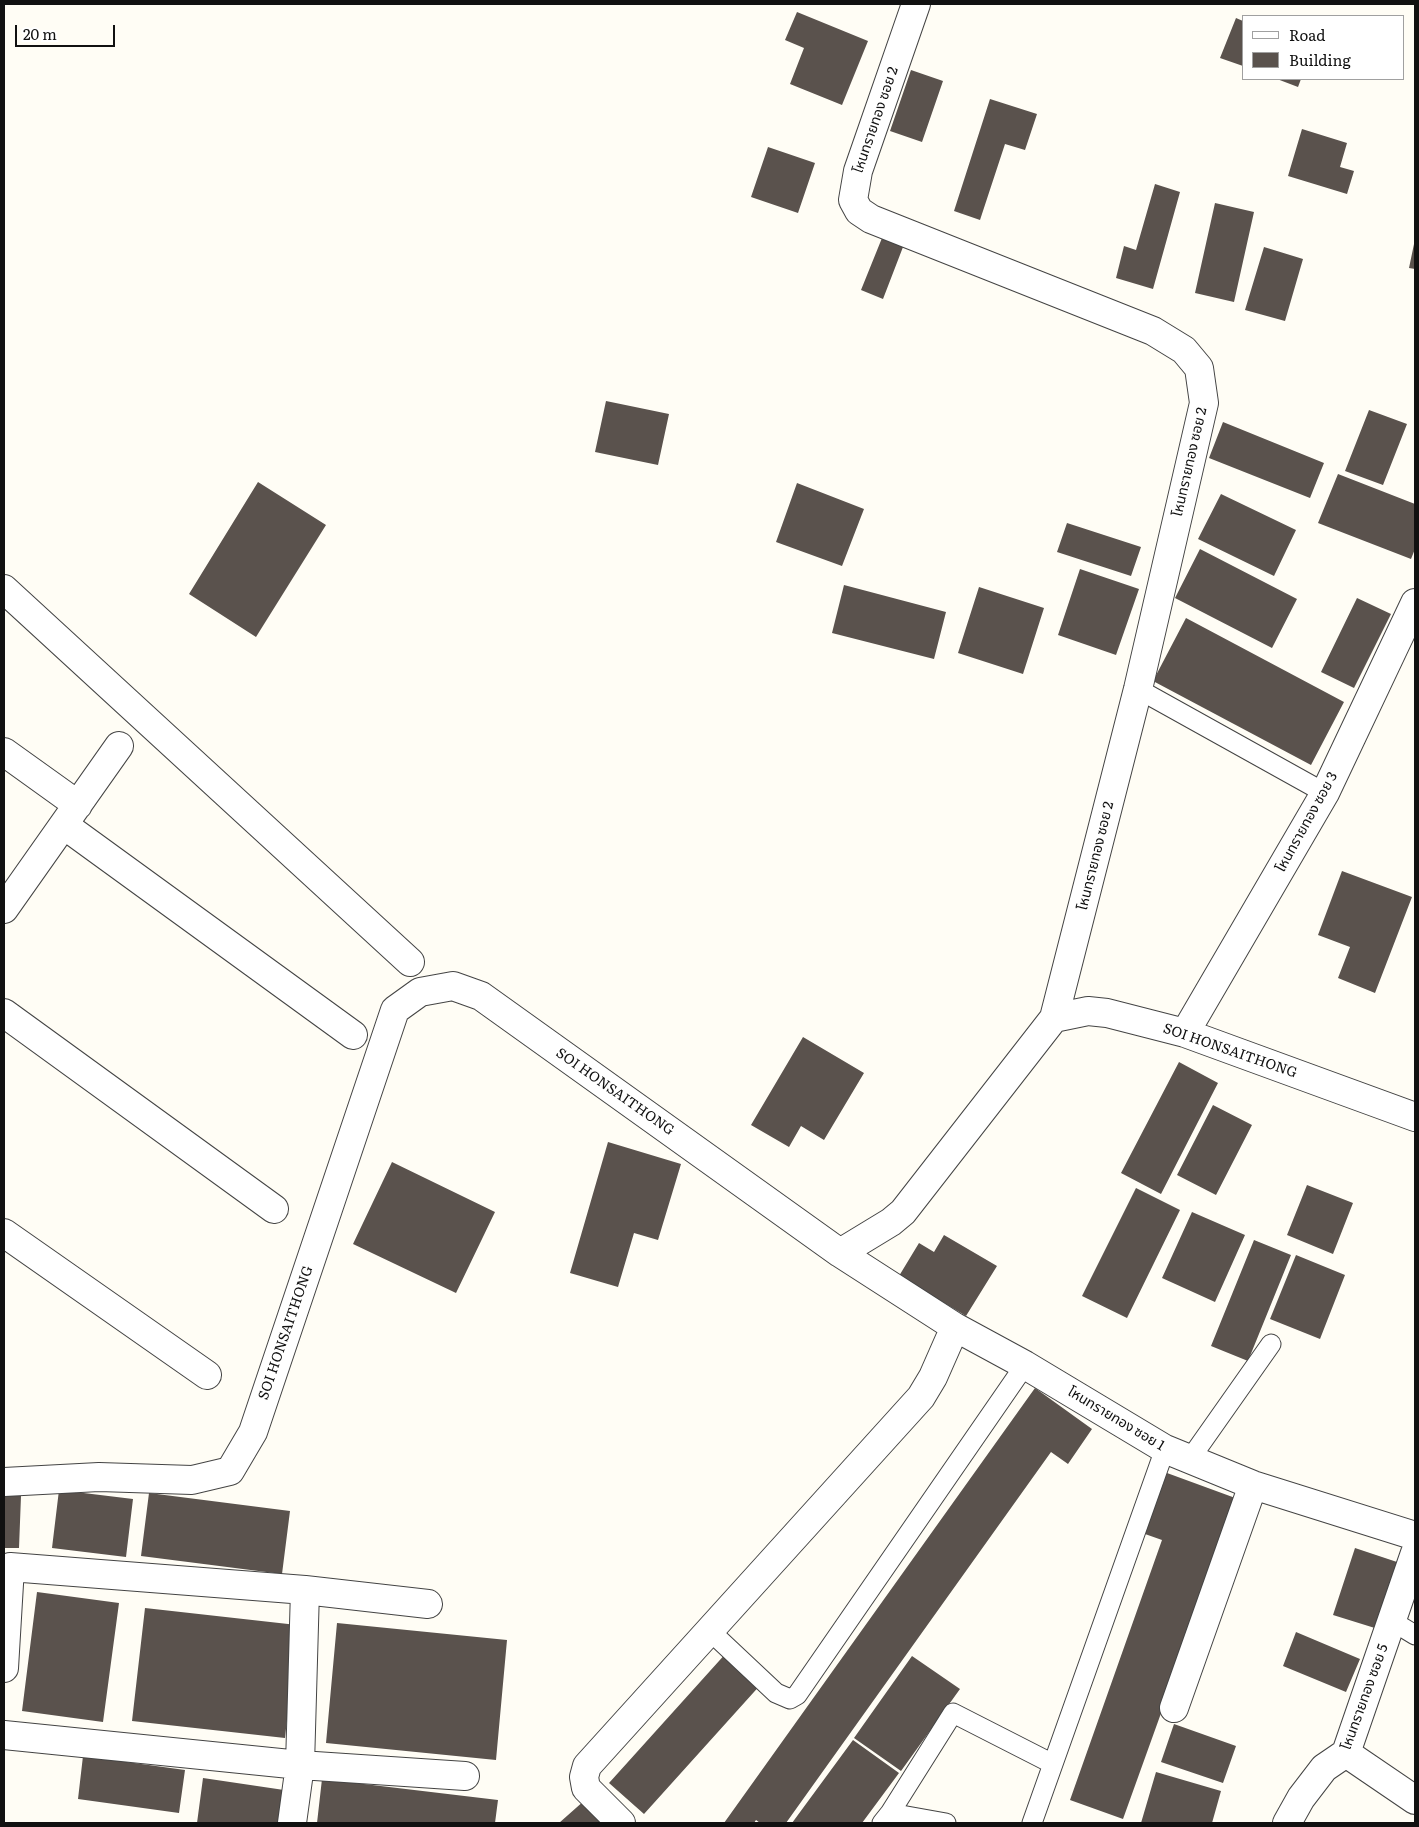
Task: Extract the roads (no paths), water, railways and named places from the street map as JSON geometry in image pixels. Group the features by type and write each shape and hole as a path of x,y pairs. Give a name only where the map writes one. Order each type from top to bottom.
{"street":[{"name":"โหนทรายทอง ซอย 2","path":"916,4 858,171 853,200 859,211 871,219 1153,331 1184,350 1199,368 1204,403 1138,689 1054,1018"},
{"path":"4,589 410,962"},
{"name":"โหนทรายทอง ซอย 3","path":"1185,1033 1325,793 1415,603"},
{"path":"4,909 119,746"},
{"path":"4,752 71,815 353,1035"},
{"name":"SOI HONSAITHONG","path":"4,1482 99,1477 192,1480 230,1471 253,1432 395,1010 420,992 454,986 481,996 840,1253"},
{"name":"SOI HONSAITHONG","path":"1054,1018 1088,1011 1107,1013 1185,1033 1415,1118"},
{"path":"4,1013 274,1209"},
{"path":"840,1253 891,1222 903,1212 1054,1018"},
{"path":"4,1233 207,1376"},
{"name":"โหนทรายทอง ซอย 1","path":"840,1253 956,1327 1025,1364 1164,1449 1252,1485 1415,1536"},
{"path":"621,1823 586,1788 584,1777 587,1766 921,1397 956,1327"},
{"path":"1174,1708 1252,1485"},
{"name":"โหนทรายทอง ซอย 5","path":"1287,1823 1301,1798 1324,1768 1346,1753 1415,1553"},
{"path":"4,1668 10,1567 305,1590 428,1604"},
{"path":"292,1823 300,1765 305,1590"},
{"path":"4,1735 300,1765 465,1776"},
{"path":"1346,1753 1415,1800"}],"lane":[{"path":"1138,689 1325,793"},
{"path":"1190,1459 1271,1344"},
{"path":"709,1630 776,1693 790,1699 797,1695 1025,1364"},
{"path":"1032,1823 1164,1449"},
{"path":"1392,1621 1415,1635"},
{"path":"946,1823 886,1818 954,1713 1053,1764"}]}
